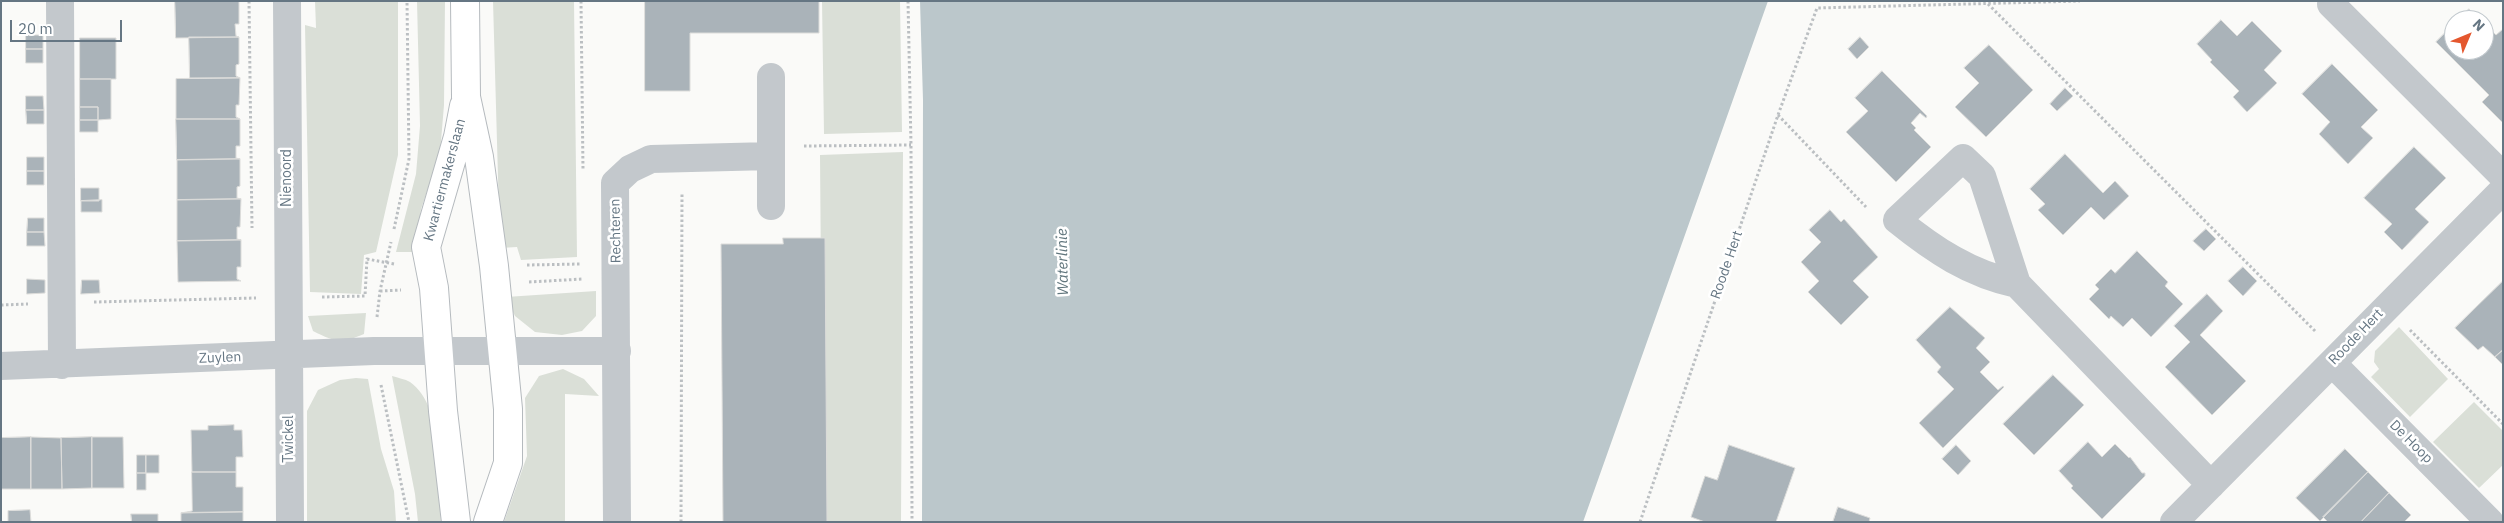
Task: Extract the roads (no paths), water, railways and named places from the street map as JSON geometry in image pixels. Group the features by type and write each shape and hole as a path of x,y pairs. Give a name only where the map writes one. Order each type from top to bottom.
{"main road":[{"name":"Kwartiermakerslaan","path":"465,1 466,97 479,157 494,266 494,284 508,409 508,463 488,522"},
{"name":"Kwartiermakerslaan","path":"456,522 443,411 434,288 426,248 433,218 458,138 466,97"}],"street":[{"path":"60,1 62,365"},
{"name":"Nienoord","path":"287,1 289,356"},
{"path":"2330,4 2503,176"},
{"path":"771,77 771,206"},
{"name":"Rechteren","path":"617,522 615,183 630,168 651,159 770,150"},
{"path":"2017,284 1989,278 1929,247 1897,220 1964,158 1982,176 2017,284 2211,485"},
{"name":"Roode Hert","path":"2174,522 2503,190"},
{"name":"Zuylen","path":"1,366 289,356 374,350 439,352"},
{"path":"439,352 617,351"},
{"name":"Twickel","path":"289,356 290,522"},
{"name":"De Hoop","path":"2335,359 2490,522"}],"water":[{"name":"Waterlinie","path":"920,1 1768,1 1583,522 922,522 923,100"}]}
